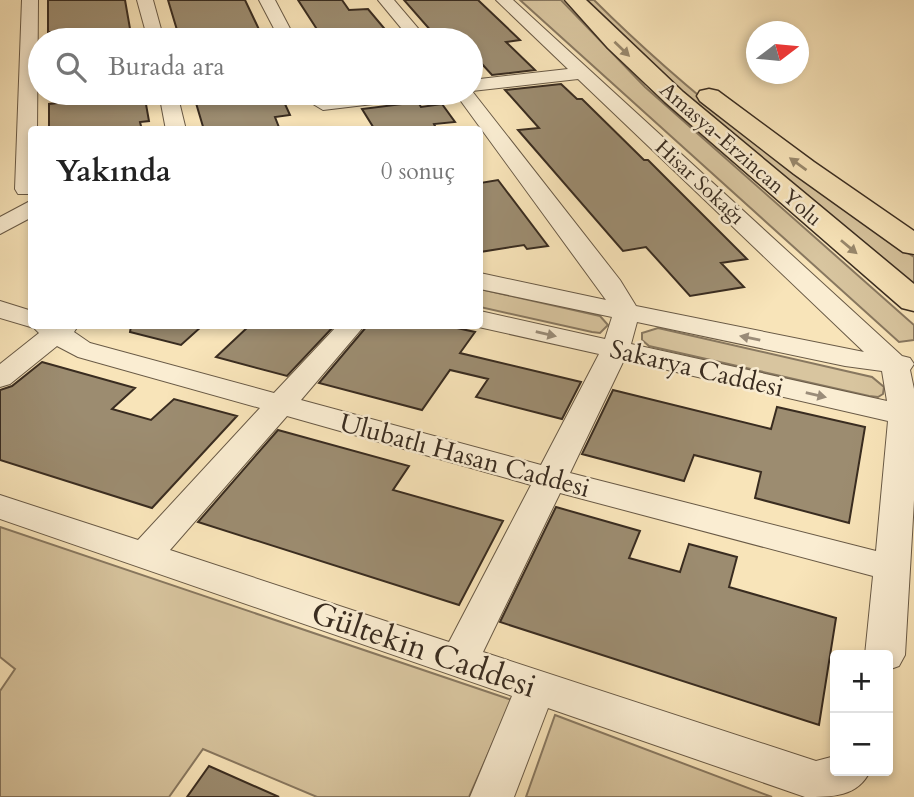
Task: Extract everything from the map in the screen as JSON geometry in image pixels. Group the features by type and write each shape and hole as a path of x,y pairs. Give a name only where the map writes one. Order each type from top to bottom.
{"highway":[{"name":"Amasya-Erzincan Yolu","path":"575,0 674,97 914,301"},
{"name":"Amasya-Erzincan Yolu","path":"602,0 659,54 733,115 914,245"}],"street":[{"path":"30,0 32,28"},
{"path":"145,0 153,28"},
{"path":"267,0 282,28"},
{"path":"386,0 410,28"},
{"name":"Hisar Sokağı","path":"504,0 905,364"},
{"path":"483,85 583,73"},
{"path":"28,126 31,105"},
{"path":"171,105 175,126"},
{"path":"459,661 615,350 628,313 611,285 473,105"},
{"path":"18,204 28,126"},
{"name":"Sakarya Caddesi","path":"483,282 845,358 905,364"},
{"name":"Ulubatlı Hasan Caddesi","path":"0,309 28,319"},
{"name":"Sakarya Caddesi","path":"483,320 909,416"},
{"path":"0,378 47,329"},
{"name":"Ulubatlı Hasan Caddesi","path":"53,329 76,348 550,479 892,568"},
{"path":"144,555 348,329"},
{"path":"885,650 909,416 905,364"},
{"name":"Gültekin Caddesi","path":"0,507 816,780 831,780 839,776"},
{"path":"492,797 536,687"}],"shaded area":[{"path":"520,0 561,0 645,87 914,325 914,340 899,342"},
{"path":"587,0 594,0 669,70 748,136 914,257 914,287 696,104"},
{"path":"483,290 600,316 608,325 600,333 483,308"},
{"path":"658,328 872,377 884,387 883,394 878,397 869,396 649,346 642,340 642,333"},
{"path":"0,527 512,700 469,797 317,797 203,749 169,797 0,797 0,691 15,669 0,657"},
{"path":"555,715 772,797 526,797"}],"building":[{"path":"48,0 125,0 130,28 48,28"},
{"path":"168,0 245,0 258,28 176,28"},
{"path":"298,0 342,0 349,10 368,9 384,28 316,28"},
{"path":"404,0 478,0 520,40 506,42 535,70 492,75 483,65 483,28 428,28"},
{"path":"561,84 577,99 582,99 644,160 648,160 747,259 721,263 744,287 690,296 646,247 623,251 518,130 539,128 505,90"},
{"path":"49,105 146,105 149,121 140,122 141,126 49,126"},
{"path":"197,105 285,105 290,115 275,117 278,126 203,126"},
{"path":"394,105 443,105 455,122 434,124 435,126 373,126 362,109"},
{"path":"498,180 548,246 527,249 524,245 483,252 483,182"},
{"path":"130,329 199,329 181,345 130,332"},
{"path":"246,329 331,329 287,376 216,357"},
{"path":"364,329 462,329 475,332 460,353 581,382 562,419 476,397 488,379 450,370 422,410 319,383"},
{"path":"42,362 135,388 112,409 151,420 174,399 237,416 152,508 0,460 0,390 12,386"},
{"path":"613,390 771,429 777,407 865,427 849,523 755,498 761,472 694,455 684,481 582,454"},
{"path":"278,430 409,466 393,490 503,521 459,605 198,522"},
{"path":"556,507 640,531 629,558 680,572 689,544 737,557 729,587 836,618 819,725 500,622"},
{"path":"209,766 279,797 187,797"}]}
